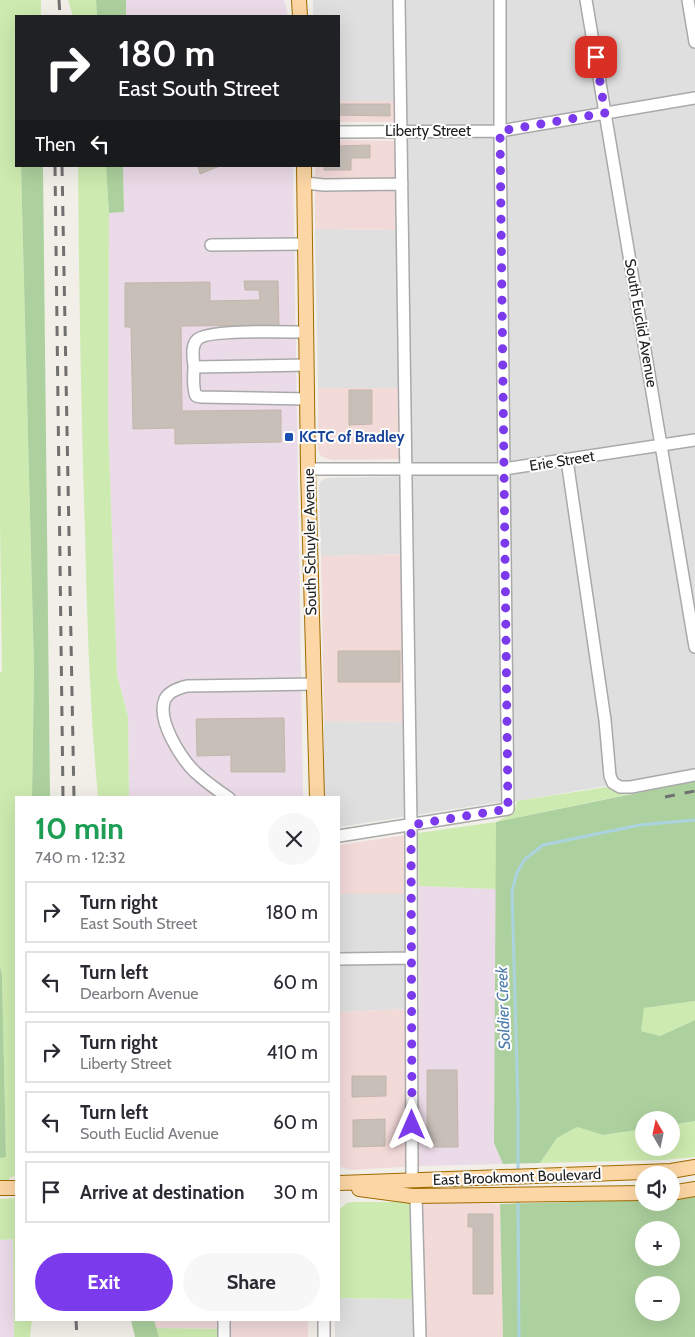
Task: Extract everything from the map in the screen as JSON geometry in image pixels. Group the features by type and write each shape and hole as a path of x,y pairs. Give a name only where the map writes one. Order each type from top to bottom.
{"main road":[{"path":"299,0 300,15"},
{"name":"South Schuyler Avenue","path":"304,167 308,469 317,796"},
{"name":"East Brookmont Boulevard","path":"340,1185 671,1171 695,1167"},
{"name":"East Brookmont Boulevard","path":"340,1185 416,1196 635,1193"},
{"path":"0,1188 15,1188"},
{"path":"680,1192 695,1190"}],"street":[{"path":"399,0 411,825 412,1181"},
{"path":"340,836 508,809 500,0"},
{"name":"South Euclid Avenue","path":"586,0 695,647"},
{"path":"688,0 695,42"},
{"name":"Liberty Street","path":"340,132 500,131 695,98"},
{"path":"304,183 324,185 402,184"},
{"path":"211,245 305,244"},
{"path":"306,332 215,333 200,336 195,341 193,348 194,392 196,396 201,398 307,399"},
{"path":"194,367 307,365"},
{"name":"Erie Street","path":"308,469 504,470 695,440"},
{"path":"567,460 605,720 610,776 613,784 620,787 631,787 695,775"},
{"path":"226,796 195,772 183,758 171,738 165,723 163,713 166,698 172,692 188,686 314,684"},
{"path":"340,959 411,958"},
{"path":"416,1196 420,1337"},
{"path":"224,1321 224,1337"},
{"path":"324,1321 324,1337"}],"shaded area":[{"path":"126,0 284,0 288,15 126,15"},
{"path":"313,0 695,0 695,771 517,801 492,803 340,827 340,796 324,796 324,721 414,722 412,554 321,556 319,486 321,481 327,478 410,476 409,388 318,388 315,229 406,230 405,101 340,101 340,15 313,15"},
{"path":"340,101 405,101 405,122 340,122"},
{"path":"340,140 405,141 407,230 315,229 315,167 340,167"},
{"path":"123,167 293,167 303,796 129,796 128,716 117,675 108,422 109,213 124,212"},
{"path":"318,388 409,388 410,459 331,460 321,456 318,450"},
{"path":"412,554 414,722 324,721 321,556"},
{"path":"406,835 408,894 340,894 340,845"},
{"path":"419,886 496,889 494,1143 503,1164 420,1166"},
{"path":"340,894 408,894 408,1009 340,1012"},
{"path":"420,1010 420,1166 351,1170 340,1166 340,1012"},
{"path":"427,1202 500,1204 503,1337 424,1337 421,1210 422,1205"},
{"path":"13,1239 14,1337 0,1337 0,1240"},
{"path":"340,1298 416,1299 416,1337 335,1337 335,1321 340,1321"},
{"path":"154,1321 308,1321 308,1337 219,1337 219,1329 156,1328"}],"green space":[{"path":"0,0 41,0 41,15 15,15 15,167 21,167 34,669 32,796 15,796 15,1176 10,1177 9,1181 0,1182 0,1158 6,1157 2,975 0,967 0,672 2,672 0,520"},
{"path":"68,0 96,0 97,15 73,15"},
{"path":"96,0 126,0 126,15 97,15"},
{"path":"21,167 43,167 50,796 32,796 34,669"},
{"path":"78,167 106,167 109,213 108,422 117,675 128,716 129,796 98,796 87,599"},
{"path":"106,167 123,167 124,212 109,213"},
{"path":"695,781 695,1001 644,1008 641,1031 660,1036 695,1020 695,1121 680,1124 680,1111 635,1111 635,1130 603,1135 577,1127 557,1138 540,1163 503,1164 494,1143 496,822"},
{"path":"607,787 614,791 630,794 496,822 514,812 517,801"},
{"path":"496,822 496,889 419,886 418,833"},
{"path":"0,967 2,975 6,1157 0,1158"},
{"path":"695,1001 695,1020 660,1036 641,1031 643,1008"},
{"path":"695,1121 695,1157 664,1160 540,1163 557,1138 577,1127 603,1135 635,1130 635,1156 680,1156 680,1124"},
{"path":"695,1195 695,1337 503,1337 500,1204 635,1200 635,1211 680,1211 680,1198"},
{"path":"15,1198 15,1321 32,1321 30,1337 14,1337 13,1239 0,1240 0,1199"},
{"path":"413,1202 416,1299 340,1298 340,1209 347,1203"},
{"path":"131,1321 154,1321 159,1337 135,1337"},
{"path":"156,1328 219,1329 219,1337 159,1337"}],"building":[{"path":"340,104 390,104 390,116 340,115"},
{"path":"370,145 370,158 351,158 351,170 324,170 324,167 340,167 340,146"},
{"path":"198,167 218,167 200,174"},
{"path":"244,281 278,281 279,325 181,326 182,411 281,410 281,442 175,444 175,428 133,429 131,327 125,327 125,283 210,282 210,301 260,300 259,290 245,290"},
{"path":"349,390 372,390 372,424 349,425"},
{"path":"338,651 400,651 400,682 338,682"},
{"path":"284,718 285,772 231,772 231,755 197,756 196,719"},
{"path":"427,1070 457,1070 458,1147 427,1147"},
{"path":"352,1076 386,1076 386,1096 352,1097"},
{"path":"385,1119 385,1146 353,1147 353,1120"},
{"path":"468,1214 493,1214 493,1294 473,1294 473,1227 468,1227"}],"waterway":[{"name":"Soldier Creek","path":"518,1173 512,891 517,873 524,860 543,845 640,825 695,820"},
{"name":"Soldier Creek","path":"518,1199 519,1337"}],"railway":[{"path":"59,0 60,15"},
{"path":"55,167 63,796"},
{"path":"62,167 74,796"},
{"path":"665,797 695,791"},
{"path":"76,1321 77,1337"}],"place":[{"name":"KCTC of Bradley","path":"289,437"}],"route":[{"path":"412,1125 411,825 508,809 500,131 605,113 596,57"}]}
